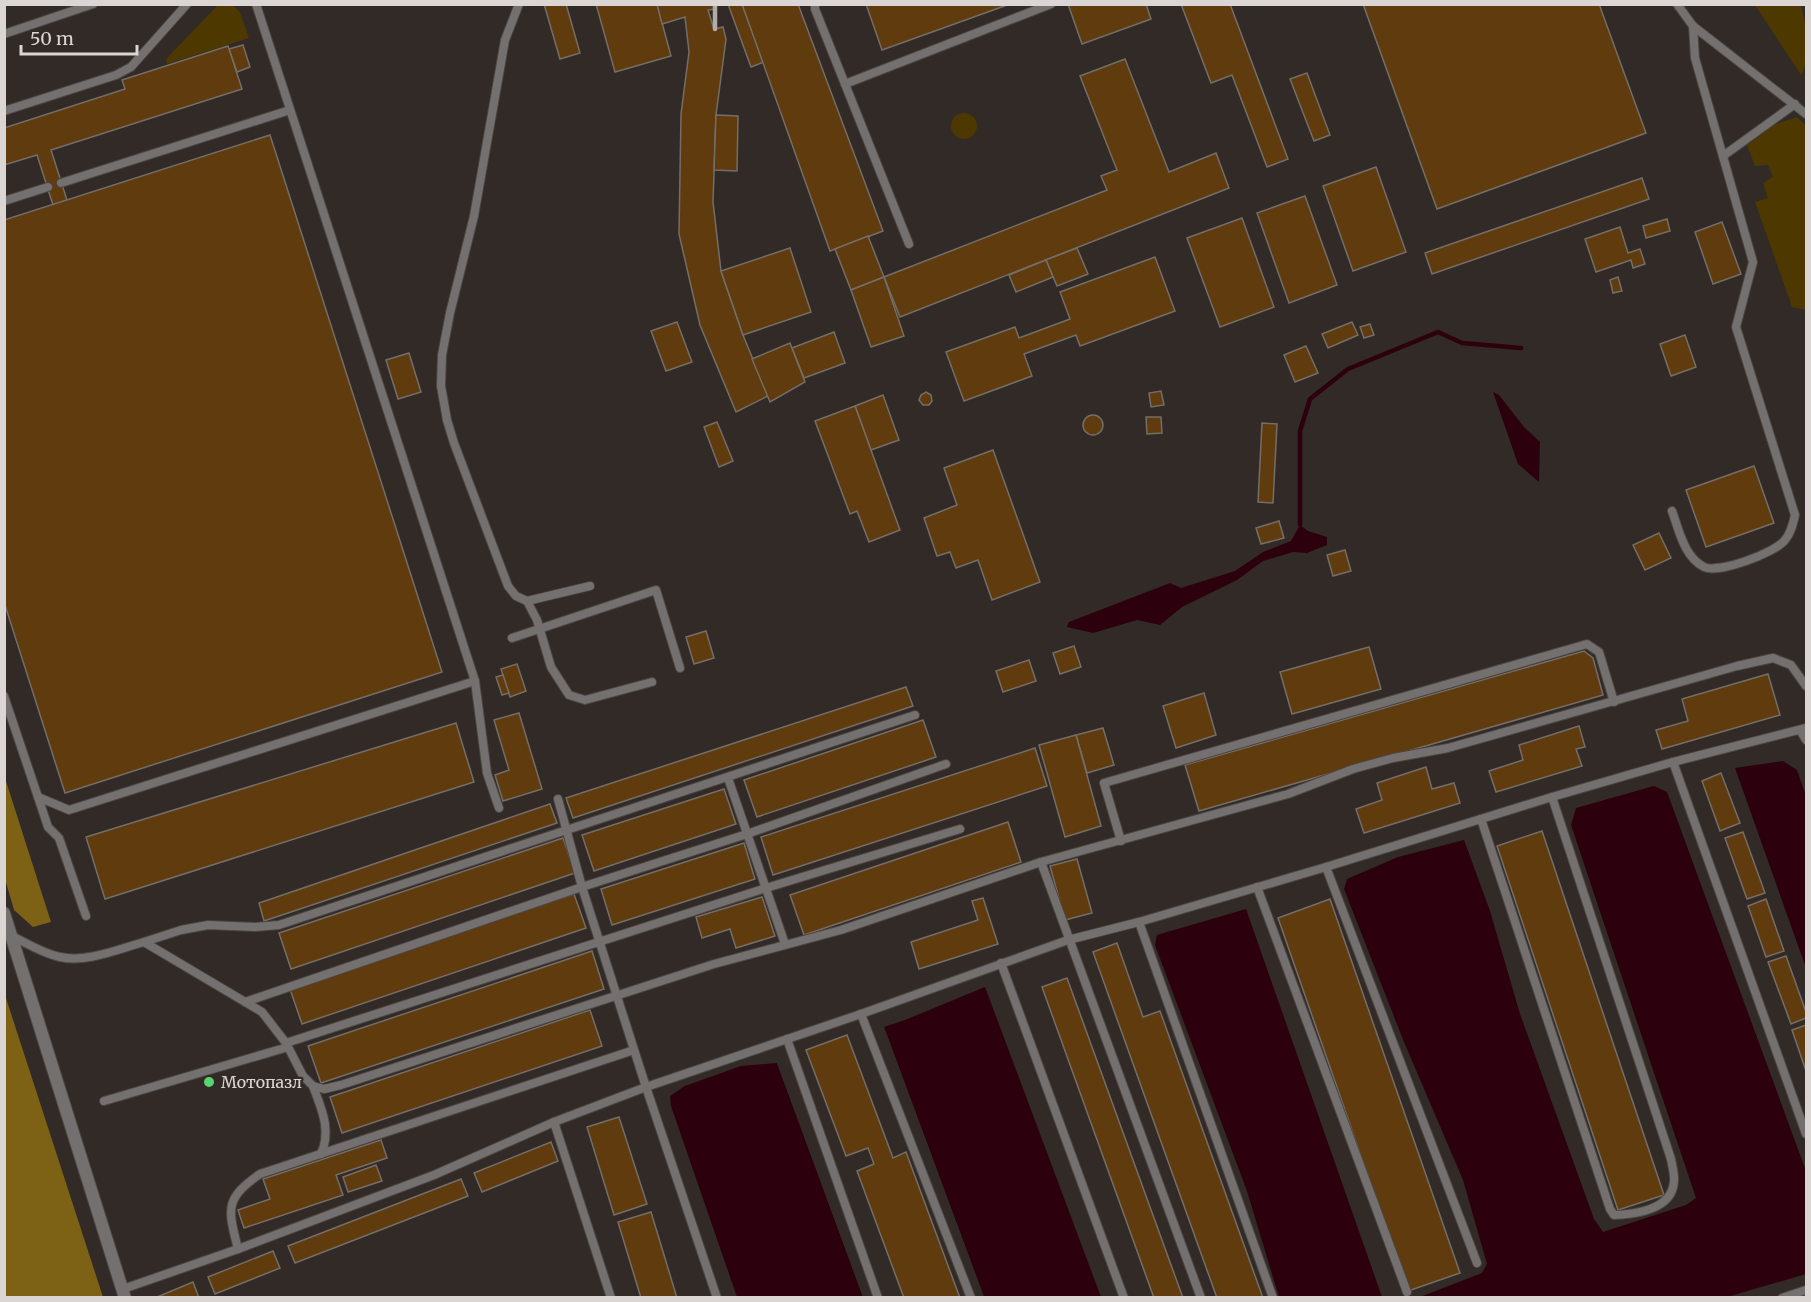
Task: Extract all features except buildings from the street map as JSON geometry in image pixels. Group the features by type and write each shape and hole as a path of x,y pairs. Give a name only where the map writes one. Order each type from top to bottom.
{"street":[{"path":"4,913 124,1293"}],"lane":[{"path":"4,34 93,4"},
{"path":"4,111 116,75 131,67 187,4"},
{"path":"256,4 475,681 487,773 499,808"},
{"path":"519,4 505,40 474,216 442,355 441,386 447,420 508,586 516,596 526,601 539,629 551,667 569,695 585,700 652,682"},
{"path":"815,4 815,9 909,244"},
{"path":"845,84 1051,4"},
{"path":"1677,4 1693,26 1806,114"},
{"path":"1672,511 1684,544 1693,559 1705,568 1723,568 1773,551 1785,541 1793,528 1795,515 1736,327 1753,262 1695,58 1693,26"},
{"path":"1723,156 1795,104"},
{"path":"61,183 290,110"},
{"path":"4,201 48,187"},
{"path":"526,601 590,586"},
{"path":"512,638 656,590 680,668"},
{"path":"1121,841 1104,783 1587,644 1599,652 1614,702"},
{"path":"313,1086 324,1089 341,1085 714,964 841,930 1041,862 1288,794 1353,769 1448,748 1737,666 1773,658 1791,665 1806,686"},
{"path":"38,797 69,810 475,681"},
{"path":"4,696 48,827 59,838 86,916"},
{"path":"12,936 49,954 63,958 88,958 181,930 208,925 255,927 279,925 915,715"},
{"path":"124,1293 434,1175 554,1122 646,1087 1068,940 1139,922 1326,867 1673,762 1803,729 1806,740"},
{"path":"1673,762 1806,1134"},
{"path":"245,1002 582,886 747,834 946,764"},
{"path":"728,778 785,944"},
{"path":"1481,819 1610,1209 1614,1215 1633,1214 1654,1208 1669,1196 1675,1180 1671,1159 1552,797"},
{"path":"558,799 582,886 634,1050 717,1298"},
{"path":"104,1101 287,1045 766,888 960,829"},
{"path":"1041,862 1201,1298"},
{"path":"1326,867 1477,1263"},
{"path":"1257,887 1407,1292"},
{"path":"1139,922 1273,1298"},
{"path":"144,942 262,1012 287,1045 303,1076 313,1086 327,1132 321,1154"},
{"path":"1001,963 1125,1298"},
{"path":"861,1014 970,1298"},
{"path":"787,1039 878,1298"},
{"path":"238,1249 230,1217 232,1201 242,1187 260,1174 634,1050"},
{"path":"554,1122 611,1298"},
{"path":"1782,1298 1806,1290"}],"shaded area":[{"path":"218,5 233,5 240,12 249,38 167,64 166,59"},
{"path":"1755,5 1800,5 1805,21 1807,41 1806,60 1801,75"},
{"path":"964,113 973,117 977,126 973,135 964,139 955,135 951,126 955,117"},
{"path":"1797,117 1806,126 1806,310 1792,307 1755,202 1768,198 1763,183 1773,177 1768,165 1755,166 1747,145 1776,124"},
{"path":"1493,392 1499,395 1524,427 1540,442 1539,482 1518,464"},
{"path":"1300,525 1308,531 1327,537 1327,545 1307,553 1293,552 1263,561 1237,580 1182,607 1160,625 1137,620 1093,633 1067,627 1069,622 1170,583 1181,588 1235,571 1263,552 1291,541"},
{"path":"1783,761 1797,770 1806,796 1806,968 1735,768"},
{"path":"5,778 51,922 33,927 14,910 5,879"},
{"path":"1654,786 1667,792 1806,1171 1806,1274 1727,1297 1420,1297 1482,1273 1487,1264 1463,1180 1404,1042 1344,889 1347,879 1398,857 1464,840 1490,911 1520,1014 1594,1219 1603,1232 1686,1205 1696,1198 1571,825 1576,808"},
{"path":"1246,909 1382,1297 1279,1297 1247,1191 1155,945 1157,935"},
{"path":"985,987 1101,1297 984,1297 884,1027"},
{"path":"5,995 103,1297 5,1297"},
{"path":"777,1063 863,1297 737,1297 671,1106 670,1096 685,1086 741,1066"}],"pier":[{"path":"881,1027 884,1027 984,1297 981,1298"},
{"path":"780,1062 866,1298 863,1297 777,1063"}],"waterway":[{"path":"1300,525 1300,431 1310,399 1348,369 1438,332 1462,343 1521,348"}],"railway":[{"path":"715,4 715,29"}],"place":[{"name":"Мотопазл","path":"209,1082"}]}
